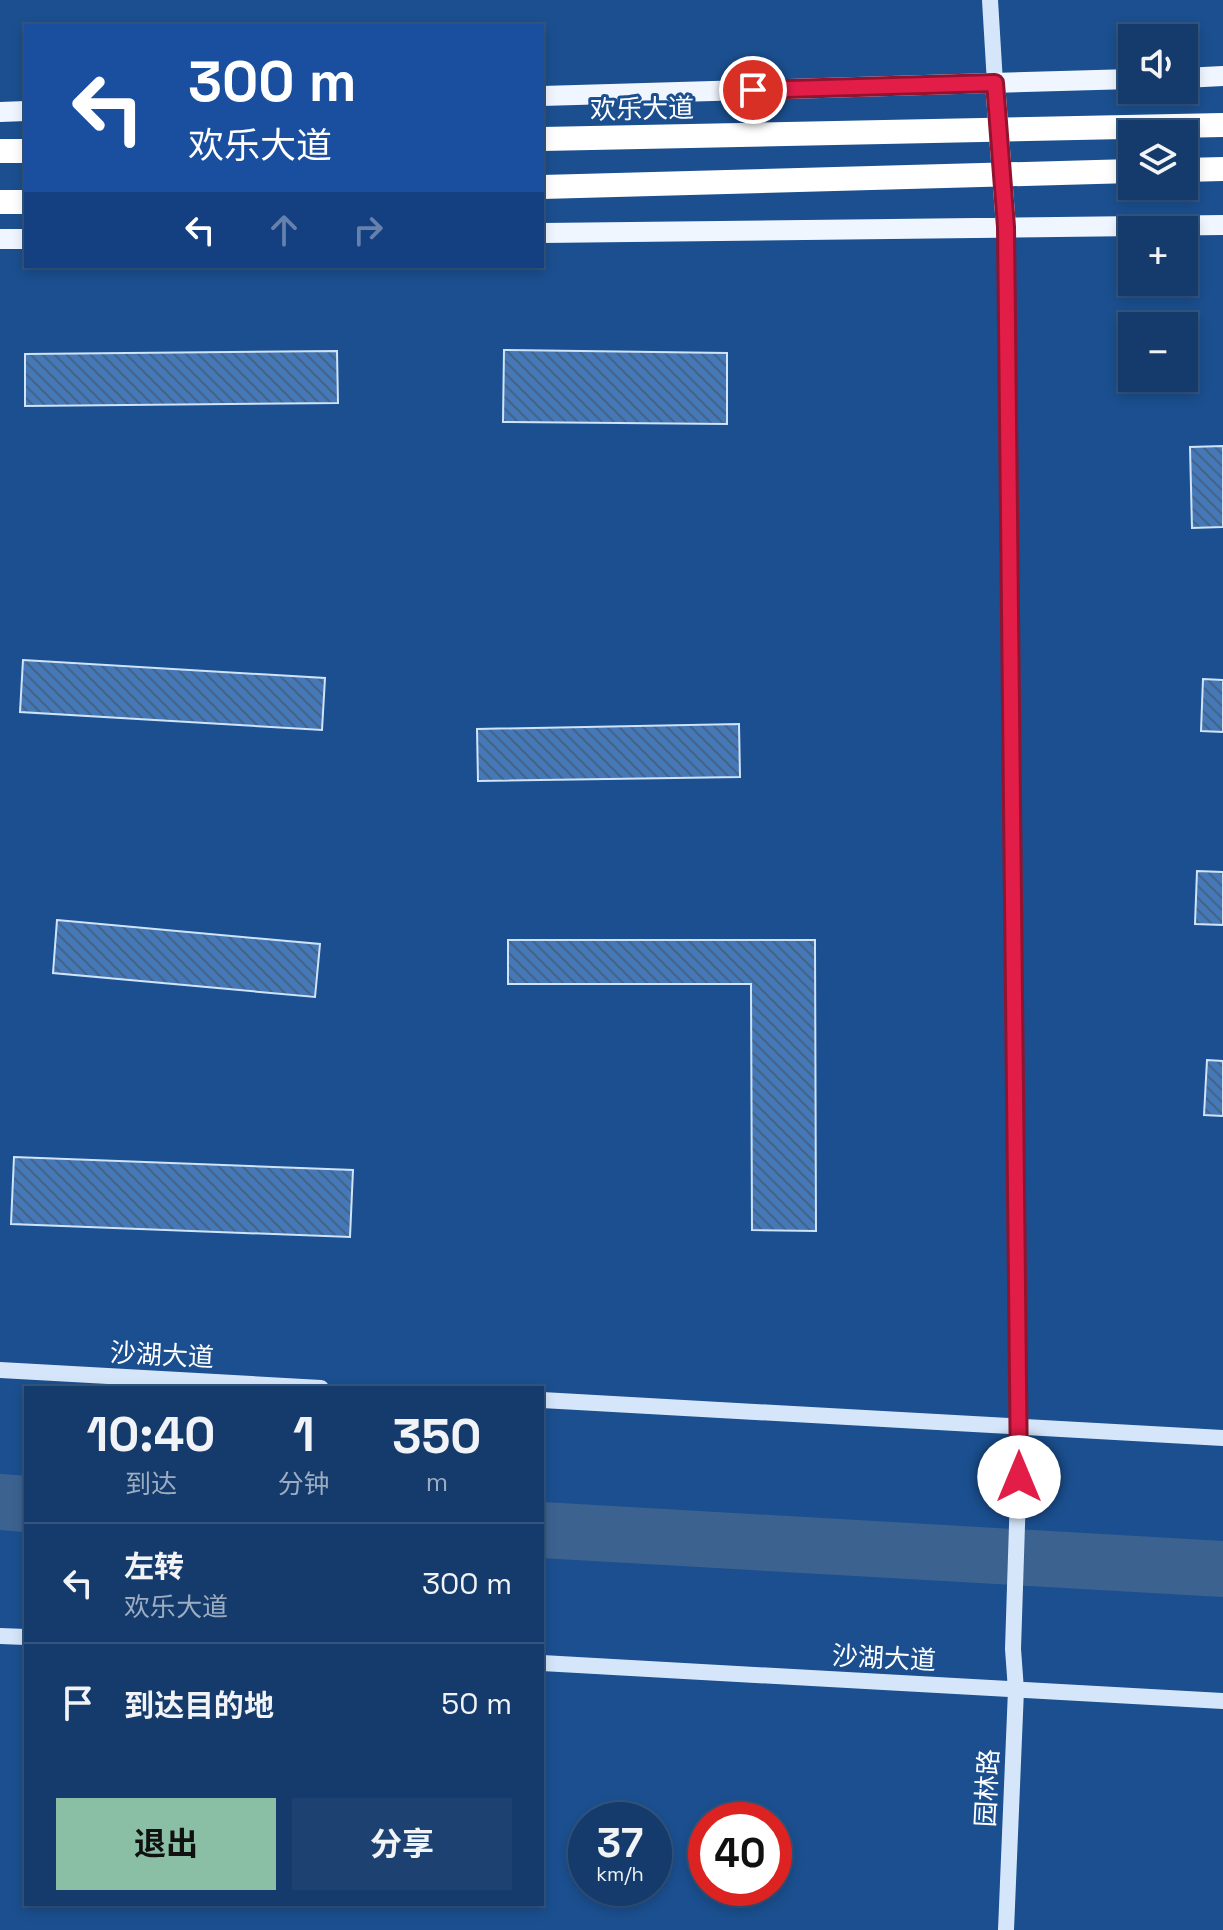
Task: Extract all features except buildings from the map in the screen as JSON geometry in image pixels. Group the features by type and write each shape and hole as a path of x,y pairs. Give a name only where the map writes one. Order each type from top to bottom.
{"highway":[{"name":"欢乐大道","path":"544,139 1223,125"},
{"path":"0,151 24,151"},
{"path":"1198,170 1223,169"},
{"path":"544,187 1118,171"},
{"path":"0,202 24,202"}],"main road":[{"path":"990,0 1006,227"},
{"path":"1198,77 1223,76"},
{"name":"欢乐大道","path":"544,96 1118,79"},
{"path":"0,112 24,111"},
{"path":"544,233 1223,225"},
{"name":"园林路","path":"1006,227 1019,1427 1013,1649 1016,1690 1006,1930"},
{"path":"0,239 24,239"},
{"name":"沙湖大道","path":"0,1370 285,1386"},
{"path":"544,1400 1223,1438"},
{"path":"0,1636 24,1637"},
{"name":"沙湖大道","path":"544,1663 1223,1701"}],"waterway":[{"path":"0,1502 24,1504"},
{"path":"544,1530 1223,1569"}],"route":[{"path":"753,90 995,83 1006,227 1019,1477"}]}
